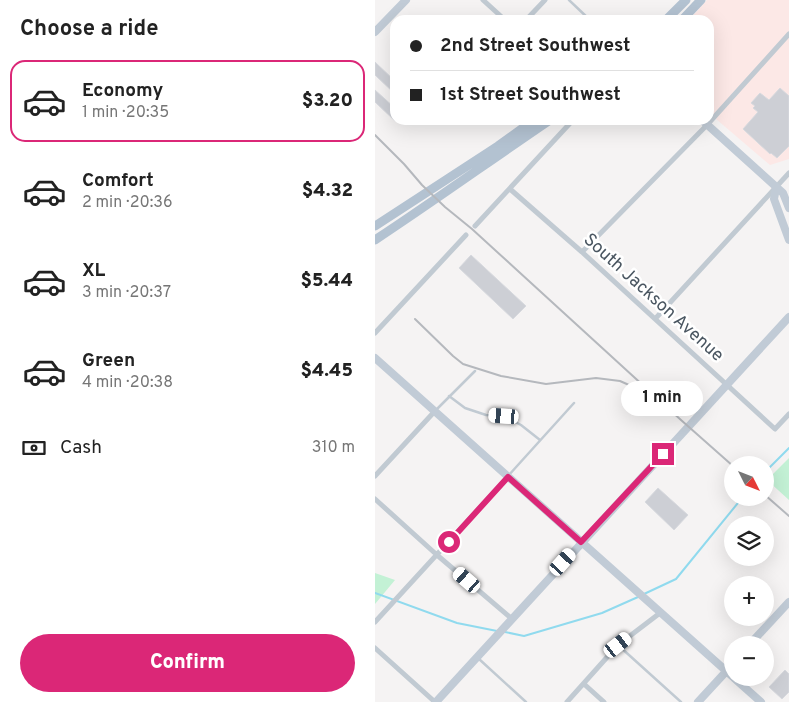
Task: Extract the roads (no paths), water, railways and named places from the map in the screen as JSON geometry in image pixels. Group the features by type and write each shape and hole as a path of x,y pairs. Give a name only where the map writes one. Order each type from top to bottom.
{"main road":[{"path":"391,15 406,0"},
{"path":"671,15 686,0"},
{"path":"687,15 701,0"},
{"path":"375,32 390,17"},
{"path":"375,226 527,125"},
{"path":"375,240 431,204 542,125"},
{"path":"707,125 783,193 789,208"},
{"path":"776,188 774,199 789,240"},
{"path":"436,702 789,317"},
{"path":"375,358 724,669"},
{"path":"757,636 789,602"},
{"path":"698,702 724,681"},
{"path":"743,686 761,702"}],"street":[{"path":"483,0 500,15"},
{"path":"531,15 545,0"},
{"path":"714,112 789,34"},
{"path":"475,226 568,125"},
{"path":"582,252 701,125"},
{"path":"655,319 789,173"},
{"name":"South Jackson Avenue","path":"510,189 582,252 775,429 789,414"},
{"path":"375,333 466,235"},
{"path":"375,476 435,412"},
{"path":"375,622 508,477"},
{"path":"375,499 511,620"},
{"path":"567,702 618,645 658,610"},
{"path":"375,648 436,702"},
{"path":"584,684 604,702"}],"lane":[{"path":"569,0 586,15"},
{"path":"435,412 475,371"},
{"path":"449,396 465,408 486,415 504,416 521,425 540,440"},
{"path":"508,477 574,403"},
{"path":"618,645 681,702"},
{"path":"477,657 525,702"}],"waterway":[{"path":"774,463 789,448"},
{"path":"644,594 676,579 735,506"},
{"path":"375,593 457,623 497,631"},
{"path":"505,632 524,636 602,613 638,597"}],"railway":[{"path":"375,135 445,207 472,229 724,458"},
{"path":"415,319 463,364 501,376 546,384 596,378 620,381 647,393"},
{"path":"774,503 789,516"}]}
